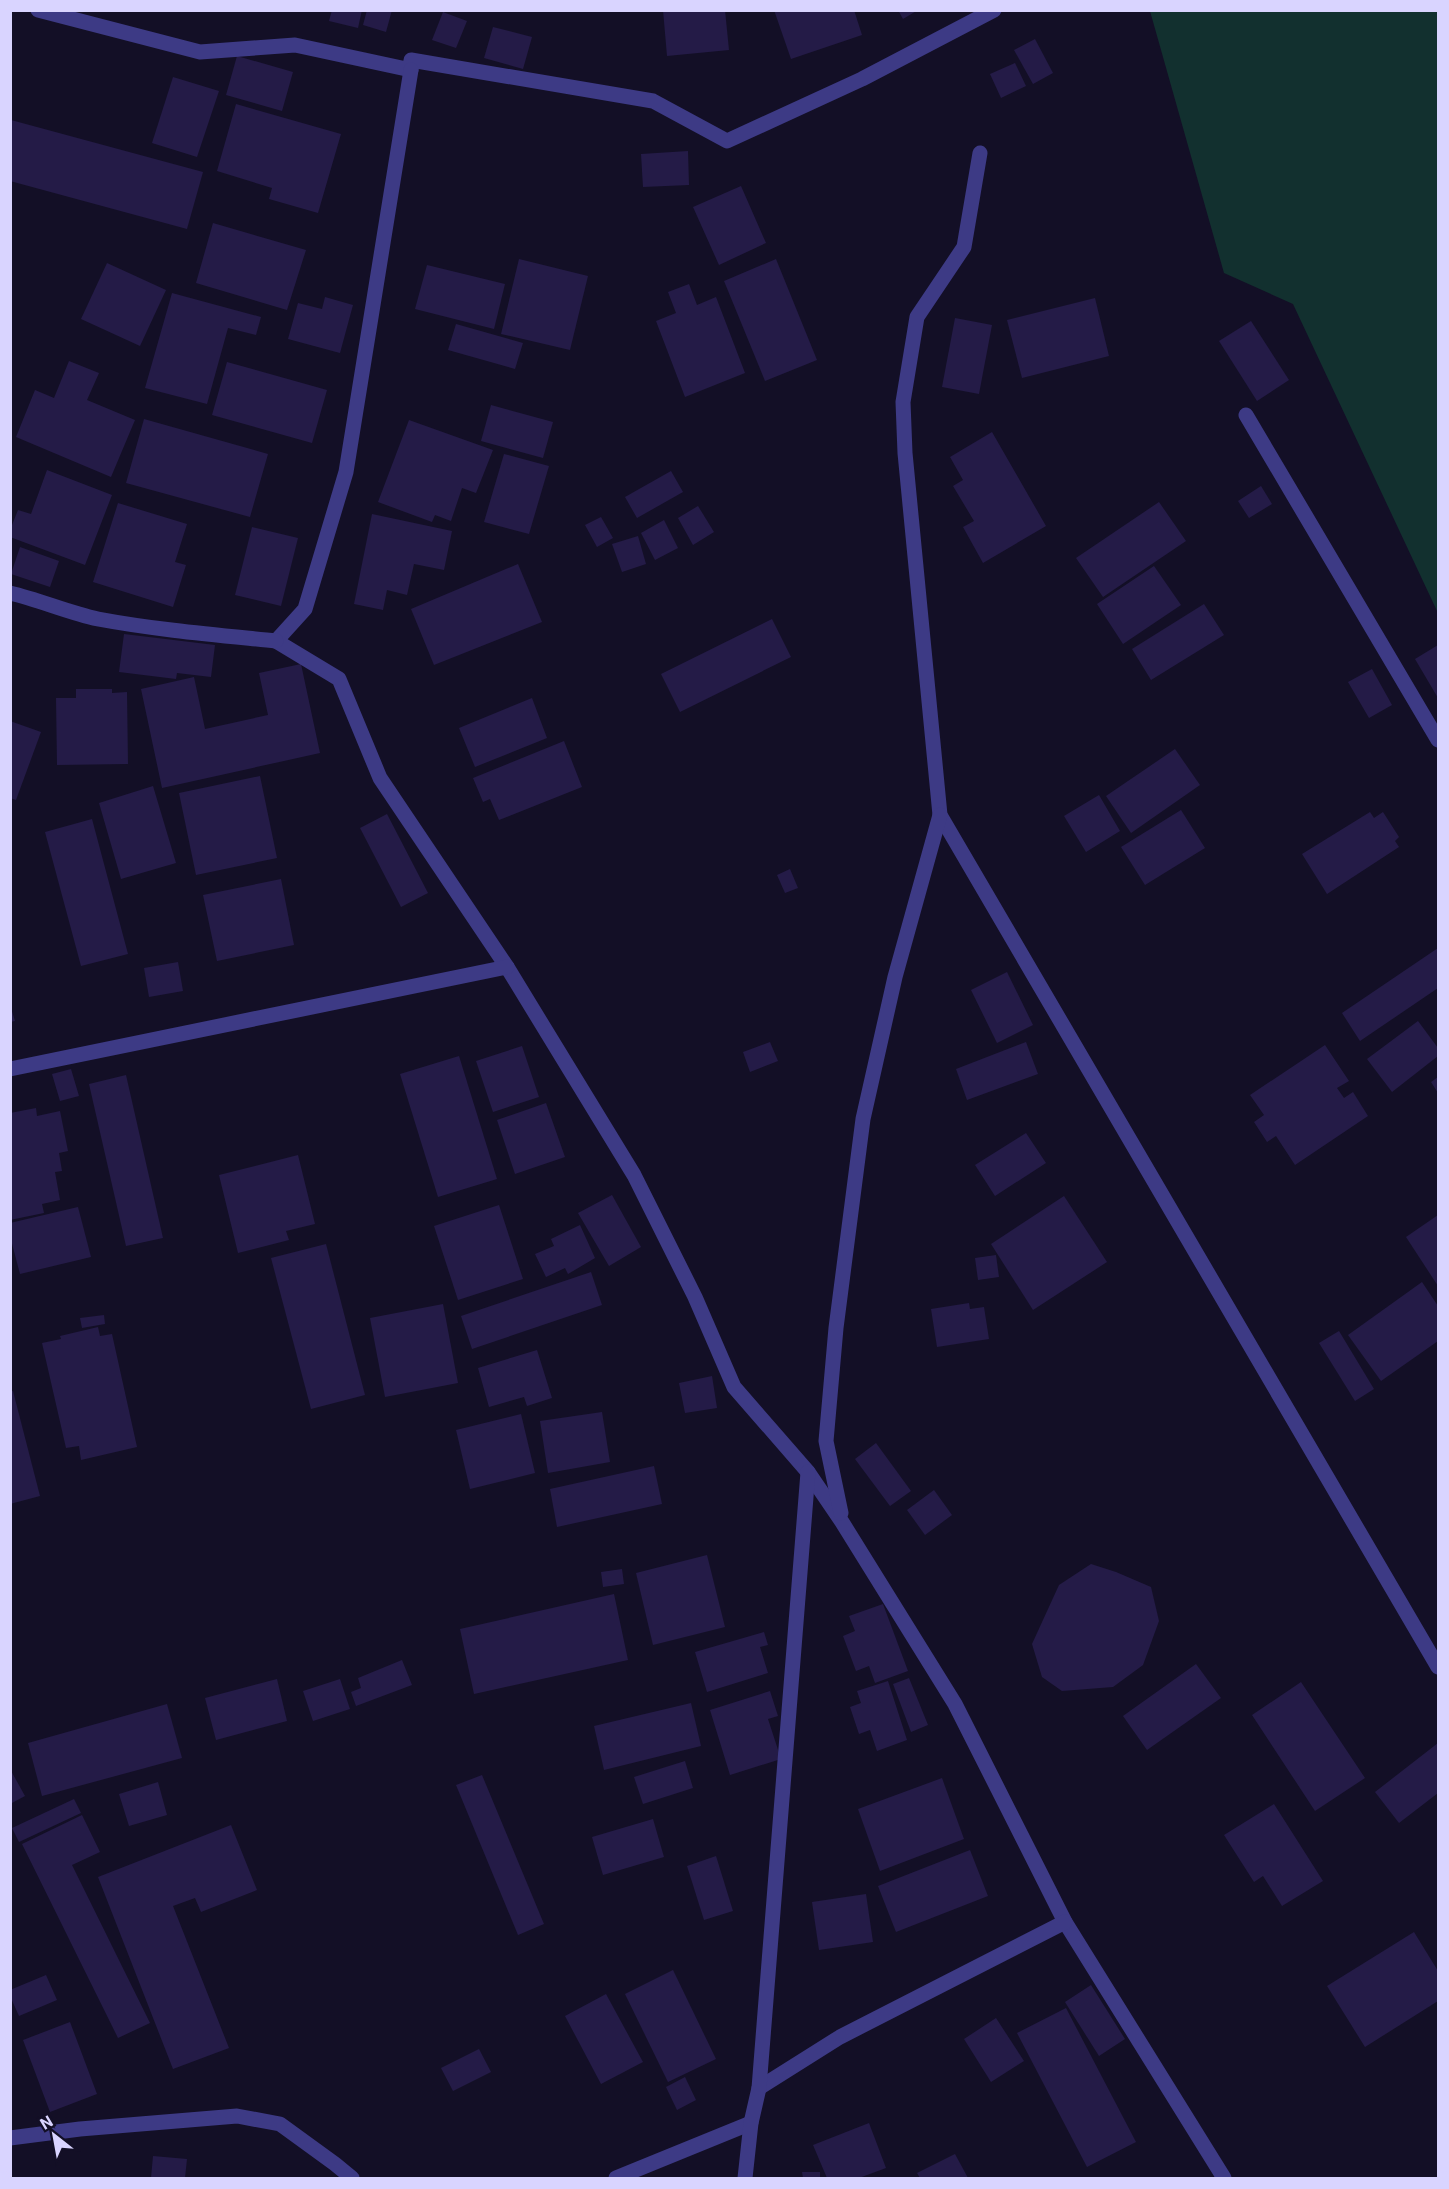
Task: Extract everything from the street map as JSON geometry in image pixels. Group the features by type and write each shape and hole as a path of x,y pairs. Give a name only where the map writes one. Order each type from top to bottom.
{"street":[{"path":"38,10 200,52 296,45 411,70"},
{"path":"276,641 305,609 346,472 411,60 653,101 727,141 862,79 993,10"},
{"path":"842,1522 826,1441 836,1328 863,1119 895,977 940,815 906,465 903,402 917,317 964,247 980,153"},
{"path":"1246,415 1438,740"},
{"path":"10,592 96,618 156,628 276,641 339,679 380,778 507,967 634,1175 695,1297 734,1386 808,1472 842,1522 955,1704 1065,1922 1224,2178"},
{"path":"940,815 1438,1668"},
{"path":"10,1069 507,967"},
{"path":"745,2178 751,2123 759,2088 808,1472"},
{"path":"759,2088 840,2037 1065,1922"},
{"path":"10,2138 80,2129 237,2116 280,2124 352,2178"},
{"path":"616,2178 751,2123"}],"green space":[{"path":"1150,11 1438,11 1438,613 1293,304 1224,273"}],"building":[{"path":"332,10 362,10 358,28 329,21"},
{"path":"367,10 392,10 386,32 363,25"},
{"path":"663,10 725,10 729,50 667,56"},
{"path":"774,10 854,10 862,35 791,59"},
{"path":"898,10 918,10 903,19"},
{"path":"443,12 467,21 456,48 432,40"},
{"path":"493,27 532,37 523,69 484,58"},
{"path":"1035,39 1053,73 1033,84 1014,50"},
{"path":"237,56 293,72 282,111 226,95"},
{"path":"1015,63 1026,86 1001,98 990,74"},
{"path":"173,77 219,91 197,157 152,143"},
{"path":"236,104 341,134 318,213 269,199 272,188 217,171"},
{"path":"11,120 203,172 187,229 10,181"},
{"path":"688,151 689,185 643,187 641,154"},
{"path":"741,186 766,243 719,265 693,207"},
{"path":"213,223 306,250 287,310 196,283"},
{"path":"519,259 588,276 570,350 501,334"},
{"path":"776,259 817,360 765,381 724,281"},
{"path":"107,263 166,290 140,346 81,319"},
{"path":"427,265 505,284 494,329 415,309"},
{"path":"689,284 697,305 716,297 745,373 685,397 656,321 676,313 668,292"},
{"path":"172,293 261,317 256,335 228,328 207,404 145,388"},
{"path":"325,297 353,305 340,353 288,339 298,303 322,309"},
{"path":"1095,298 1109,356 1022,378 1007,320"},
{"path":"955,318 992,325 979,394 942,387"},
{"path":"1251,321 1289,380 1257,401 1219,341"},
{"path":"456,324 523,343 515,369 448,350"},
{"path":"69,361 99,373 87,400 135,420 111,477 16,437 35,390 54,398"},
{"path":"227,362 327,390 312,443 212,415"},
{"path":"491,405 553,422 543,458 481,441"},
{"path":"144,419 268,454 250,517 126,483"},
{"path":"409,420 493,450 476,493 462,488 451,521 435,515 432,522 378,502"},
{"path":"992,432 1046,526 983,563 963,527 974,521 953,486 963,480 950,457"},
{"path":"504,454 549,466 529,534 484,522"},
{"path":"47,470 112,495 85,565 10,537 10,530 18,510 31,514"},
{"path":"671,471 683,492 637,518 625,497"},
{"path":"1261,486 1272,504 1249,518 1238,501"},
{"path":"1159,502 1186,541 1103,597 1076,558"},
{"path":"118,503 187,524 175,562 186,565 173,607 93,582"},
{"path":"698,506 714,532 693,545 678,518"},
{"path":"372,514 452,531 444,570 414,564 407,595 387,590 383,610 354,604"},
{"path":"601,517 613,538 597,547 585,525"},
{"path":"664,520 678,548 655,560 641,533"},
{"path":"252,527 298,538 281,606 235,595"},
{"path":"638,536 646,564 622,572 612,544"},
{"path":"20,547 59,561 50,587 11,574"},
{"path":"518,564 542,622 434,665 411,609"},
{"path":"1154,566 1181,605 1123,644 1097,604"},
{"path":"1204,604 1224,635 1151,680 1132,649"},
{"path":"772,619 791,657 680,712 661,674"},
{"path":"124,634 215,645 211,677 177,673 176,679 119,672"},
{"path":"1438,645 1438,698 1415,659"},
{"path":"301,664 320,753 162,788 141,689 194,677 205,729 268,715 259,673"},
{"path":"1372,669 1392,705 1369,718 1348,682"},
{"path":"76,689 112,689 112,693 127,692 128,764 57,765 56,698 76,698"},
{"path":"532,698 547,738 475,767 459,728"},
{"path":"10,721 41,732 16,800 10,798"},
{"path":"564,741 582,787 499,820 490,799 483,802 473,778"},
{"path":"1175,749 1200,785 1131,833 1106,796"},
{"path":"260,776 277,858 196,875 179,793"},
{"path":"153,786 176,863 121,879 99,803"},
{"path":"1099,795 1120,831 1086,852 1064,816"},
{"path":"1181,810 1205,848 1145,885 1121,847"},
{"path":"1370,812 1374,818 1383,812 1399,837 1395,841 1399,847 1327,894 1302,854"},
{"path":"387,814 428,893 401,907 360,828"},
{"path":"92,819 128,954 81,966 45,832"},
{"path":"790,869 798,888 785,893 777,875"},
{"path":"281,879 294,945 217,961 203,895"},
{"path":"1438,948 1438,988 1360,1041 1342,1013"},
{"path":"178,962 183,991 149,997 144,968"},
{"path":"1007,972 1033,1025 997,1043 971,990"},
{"path":"10,1005 15,1021 10,1022"},
{"path":"1418,1021 1438,1048 1438,1056 1392,1092 1367,1059"},
{"path":"770,1042 778,1061 750,1072 743,1052"},
{"path":"1026,1042 1038,1074 967,1100 956,1069"},
{"path":"1325,1045 1349,1081 1337,1088 1344,1098 1353,1092 1368,1116 1295,1165 1276,1136 1267,1142 1254,1122 1264,1115 1250,1095"},
{"path":"522,1046 539,1097 493,1112 476,1061"},
{"path":"459,1056 497,1179 438,1197 400,1074"},
{"path":"71,1069 79,1096 60,1101 52,1074"},
{"path":"126,1075 163,1238 126,1246 89,1084"},
{"path":"1438,1077 1438,1093 1431,1082"},
{"path":"546,1103 565,1157 515,1174 497,1120"},
{"path":"36,1108 37,1116 60,1111 68,1151 59,1153 62,1171 55,1172 60,1200 42,1204 44,1213 10,1220 10,1113"},
{"path":"1026,1133 1046,1163 995,1196 975,1165"},
{"path":"298,1155 315,1224 286,1231 289,1240 238,1253 219,1175"},
{"path":"612,1195 641,1247 609,1266 578,1213"},
{"path":"1064,1196 1107,1262 1033,1310 991,1244"},
{"path":"499,1205 523,1279 458,1300 434,1226"},
{"path":"78,1207 91,1257 20,1274 10,1236 10,1223"},
{"path":"1438,1215 1438,1286 1406,1237"},
{"path":"580,1225 595,1258 568,1274 565,1268 546,1277 535,1254 554,1246 551,1239"},
{"path":"326,1244 365,1395 311,1409 271,1258"},
{"path":"996,1255 999,1277 978,1280 975,1258"},
{"path":"591,1272 602,1305 472,1349 461,1316"},
{"path":"1422,1282 1438,1306 1438,1341 1381,1381 1348,1335"},
{"path":"969,1303 970,1309 984,1307 989,1339 937,1347 931,1309"},
{"path":"443,1304 458,1383 385,1397 370,1318"},
{"path":"104,1315 105,1324 82,1328 80,1318"},
{"path":"98,1327 100,1336 112,1334 137,1447 81,1460 79,1446 66,1448 42,1343"},
{"path":"1339,1331 1374,1389 1355,1401 1319,1343"},
{"path":"537,1350 552,1398 527,1406 524,1397 489,1407 478,1368"},
{"path":"712,1376 717,1408 685,1413 679,1383"},
{"path":"13,1391 40,1496 10,1504 10,1392"},
{"path":"602,1412 610,1462 548,1473 540,1421"},
{"path":"521,1414 535,1473 470,1489 456,1430"},
{"path":"876,1443 911,1491 890,1506 855,1459"},
{"path":"654,1466 662,1504 557,1527 550,1489"},
{"path":"934,1490 952,1515 925,1535 907,1510"},
{"path":"707,1555 725,1627 653,1645 636,1573"},
{"path":"1091,1564 1151,1587 1159,1621 1143,1665 1113,1687 1062,1691 1042,1677 1032,1644 1059,1585"},
{"path":"622,1569 624,1584 603,1587 601,1572"},
{"path":"614,1594 628,1660 474,1694 460,1629"},
{"path":"883,1604 908,1671 875,1683 869,1666 856,1671 843,1636 855,1631 849,1616"},
{"path":"764,1632 768,1645 760,1647 768,1673 707,1692 695,1652"},
{"path":"402,1660 412,1685 356,1706 351,1692 361,1688 358,1678"},
{"path":"1196,1664 1221,1698 1147,1750 1123,1716"},
{"path":"909,1678 928,1725 911,1732 893,1684"},
{"path":"277,1679 287,1721 216,1740 205,1698"},
{"path":"340,1679 350,1709 313,1721 303,1691"},
{"path":"888,1681 907,1740 877,1751 870,1730 859,1734 850,1707 861,1703 857,1691"},
{"path":"1301,1682 1365,1778 1315,1811 1252,1715"},
{"path":"770,1691 778,1716 768,1719 781,1759 730,1775 710,1710"},
{"path":"691,1703 701,1746 604,1770 594,1726"},
{"path":"167,1704 182,1758 42,1796 28,1743"},
{"path":"1438,1743 1438,1793 1399,1823 1375,1792"},
{"path":"685,1761 693,1788 643,1804 634,1777"},
{"path":"10,1769 25,1796 10,1804"},
{"path":"482,1775 544,1924 518,1935 456,1785"},
{"path":"942,1778 964,1839 880,1871 858,1809"},
{"path":"158,1782 167,1815 129,1826 119,1794"},
{"path":"74,1799 81,1813 19,1842 12,1828"},
{"path":"1274,1804 1323,1881 1282,1906 1263,1876 1254,1882 1224,1835"},
{"path":"82,1815 100,1852 72,1865 150,2023 118,2038 22,1844"},
{"path":"653,1819 664,1857 603,1875 592,1837"},
{"path":"231,1825 257,1890 201,1912 195,1898 173,1906 229,2048 173,2069 98,1877"},
{"path":"970,1850 988,1896 896,1932 878,1886"},
{"path":"716,1856 733,1911 704,1920 687,1866"},
{"path":"866,1894 873,1942 819,1950 812,1902"},
{"path":"1414,1932 1438,1971 1438,2001 1365,2047 1327,1986"},
{"path":"673,1970 716,2059 668,2082 625,1994"},
{"path":"46,1975 57,2000 19,2016 10,1996 10,1990"},
{"path":"1091,1985 1125,2039 1099,2056 1065,2002"},
{"path":"606,1994 643,2062 601,2084 565,2016"},
{"path":"1066,2008 1136,2142 1087,2167 1017,2033"},
{"path":"996,2018 1024,2061 991,2082 964,2039"},
{"path":"70,2022 97,2094 50,2112 23,2040"},
{"path":"479,2049 491,2072 453,2091 441,2068"},
{"path":"685,2077 696,2100 677,2110 666,2087"},
{"path":"869,2123 886,2168 859,2178 827,2178 813,2145"},
{"path":"955,2154 968,2178 920,2178 917,2173"},
{"path":"153,2156 187,2159 185,2178 151,2178"},
{"path":"802,2172 820,2172 820,2178 803,2178"}]}
